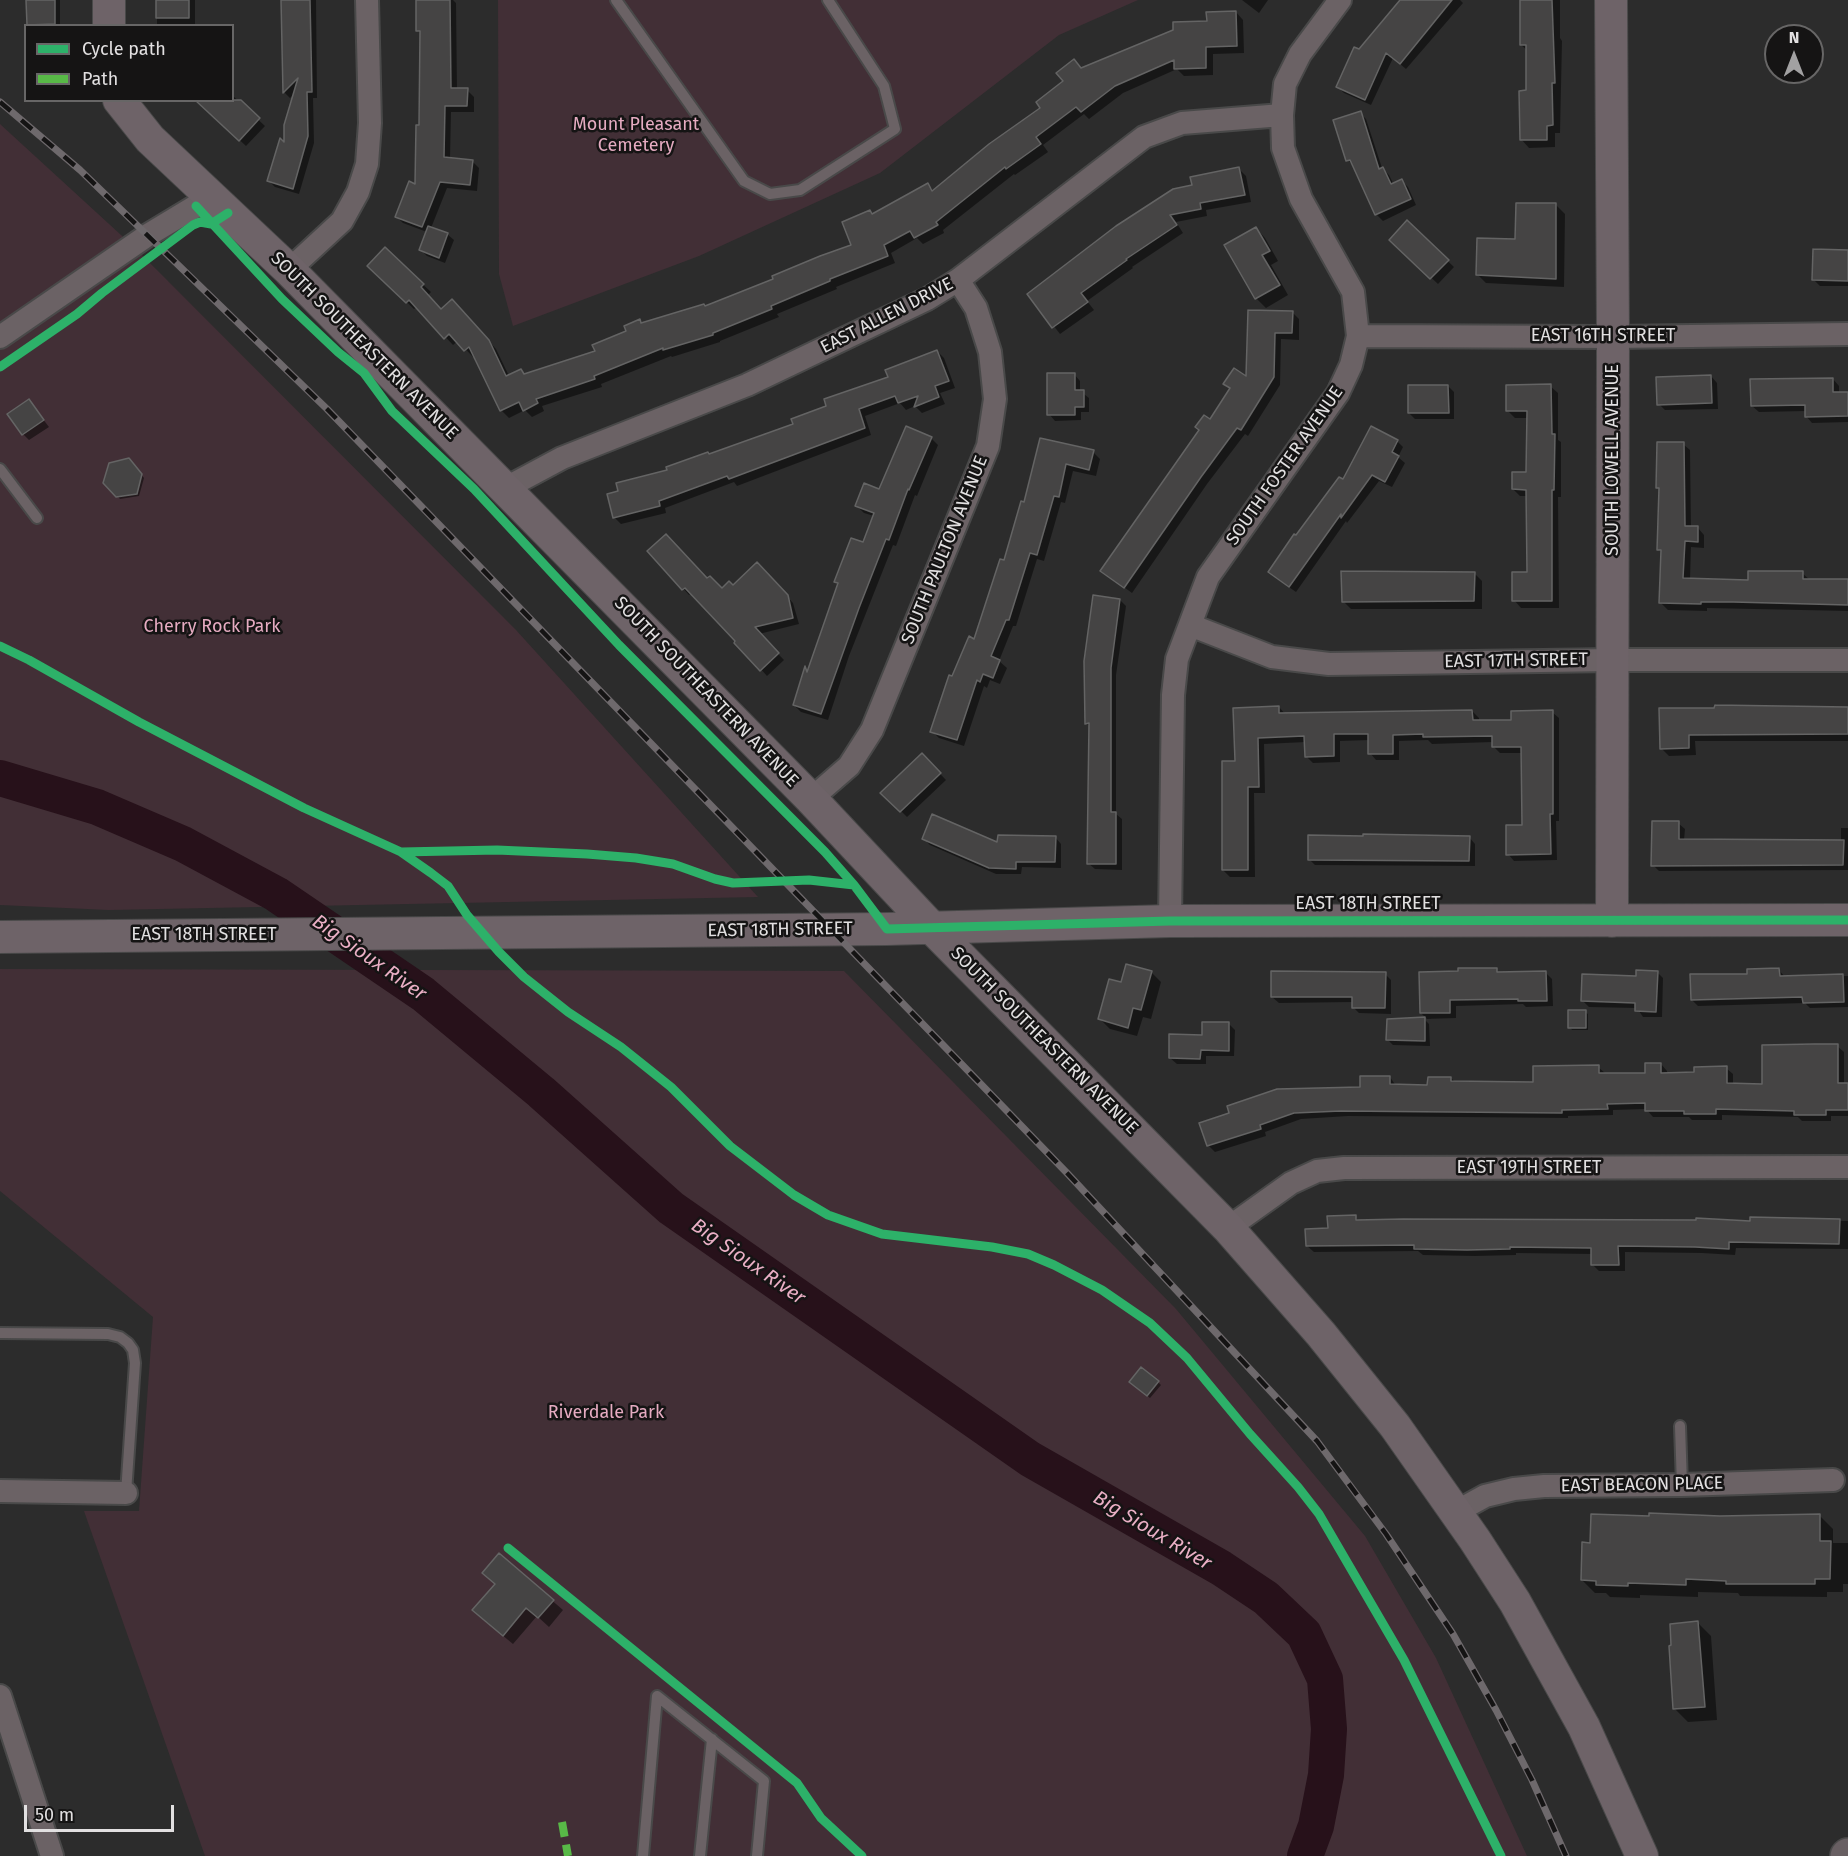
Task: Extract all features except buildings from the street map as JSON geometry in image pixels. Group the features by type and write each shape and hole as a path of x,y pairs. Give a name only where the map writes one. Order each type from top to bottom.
{"street":[{"path":"109,0 109,24"},
{"path":"289,270 342,221 358,192 367,164 370,123 368,0"},
{"name":"SOUTH FOSTER AVENUE","path":"1170,921 1173,695 1177,659 1208,577 1338,393 1351,365 1358,336 1353,292 1301,199 1283,148 1282,115 1285,84 1300,54 1340,0"},
{"name":"SOUTH LOWELL AVENUE","path":"1611,0 1612,921"},
{"name":"SOUTH SOUTHEASTERN AVENUE","path":"121,102 150,139 289,270 811,799 932,928 1228,1228 1321,1334 1381,1408 1456,1512 1515,1602 1555,1672 1609,1781 1642,1856"},
{"name":"EAST ALLEN DRIVE","path":"506,488 562,458 747,384 927,299 958,280 1144,137 1182,123 1282,115"},
{"path":"0,337 148,235 212,197"},
{"name":"SOUTH PAULTON AVENUE","path":"811,799 849,766 872,730 988,446 995,399 990,352 976,308 958,280"},
{"name":"EAST 16TH STREET","path":"1358,336 1613,337 1848,334"},
{"name":"EAST 17TH STREET","path":"1190,625 1272,657 1329,664 1613,660 1848,660"},
{"name":"EAST 18TH STREET","path":"0,937 932,928 1170,921 1848,920"},
{"name":"EAST 19TH STREET","path":"1228,1228 1291,1183 1317,1171 1344,1168 1848,1167"},
{"name":"EAST BEACON PLACE","path":"1456,1512 1485,1497 1514,1489 1544,1486 1682,1485 1833,1480"},
{"path":"0,1491 126,1493"},
{"path":"0,1696 52,1856"}],"lane":[{"path":"616,0 744,181 770,194 800,190 895,129 884,86 828,0"},
{"path":"0,469 37,518"},
{"path":"0,1333 108,1334 128,1342 133,1350 135,1363 126,1493"},
{"path":"1680,1426 1682,1485"},
{"path":"643,1856 657,1696 764,1781 758,1856"},
{"path":"700,1856 712,1739"}],"green space":[{"name":"Mount Pleasant Cemetery","path":"498,0 1138,0 1059,35 880,173 699,256 513,326 499,274"},
{"name":"Cherry Rock Park","path":"0,124 133,246 516,630 758,897 109,910 0,905"},
{"name":"Riverdale Park","path":"0,969 844,971 1176,1309 1365,1536 1436,1658 1527,1856 205,1856 84,1511 139,1511 153,1317 0,1191"}],"waterway":[{"name":"Big Sioux River","path":"0,778 97,807 183,844 276,894 423,994 541,1092 671,1208 1030,1459 1221,1568 1266,1598 1304,1634 1325,1679 1329,1729 1326,1775 1316,1826 1305,1856"}],"railway":[{"path":"0,102 80,170 327,409 1067,1173 1317,1441 1386,1534 1453,1634 1532,1780 1566,1856"}],"marked path":[{"path":"562,1822 568,1856"}],"cycle path":[{"path":"196,206 282,299 338,352 364,373 392,411 474,489 619,645 825,852 854,885"},
{"path":"0,367 77,314 193,225 200,222 211,224 228,213"},
{"path":"0,646 304,808 401,852 448,886 467,915 524,977 568,1012 621,1047 671,1087 730,1146 794,1195 828,1215 882,1234 992,1247 1028,1254 1102,1290 1150,1323 1187,1358 1319,1514 1404,1660 1501,1856"},
{"path":"401,852 497,850 587,854 673,864 733,883 809,880 854,885 887,929 1170,921 1848,920"},
{"path":"508,1548 797,1783 821,1818 862,1856"}]}
